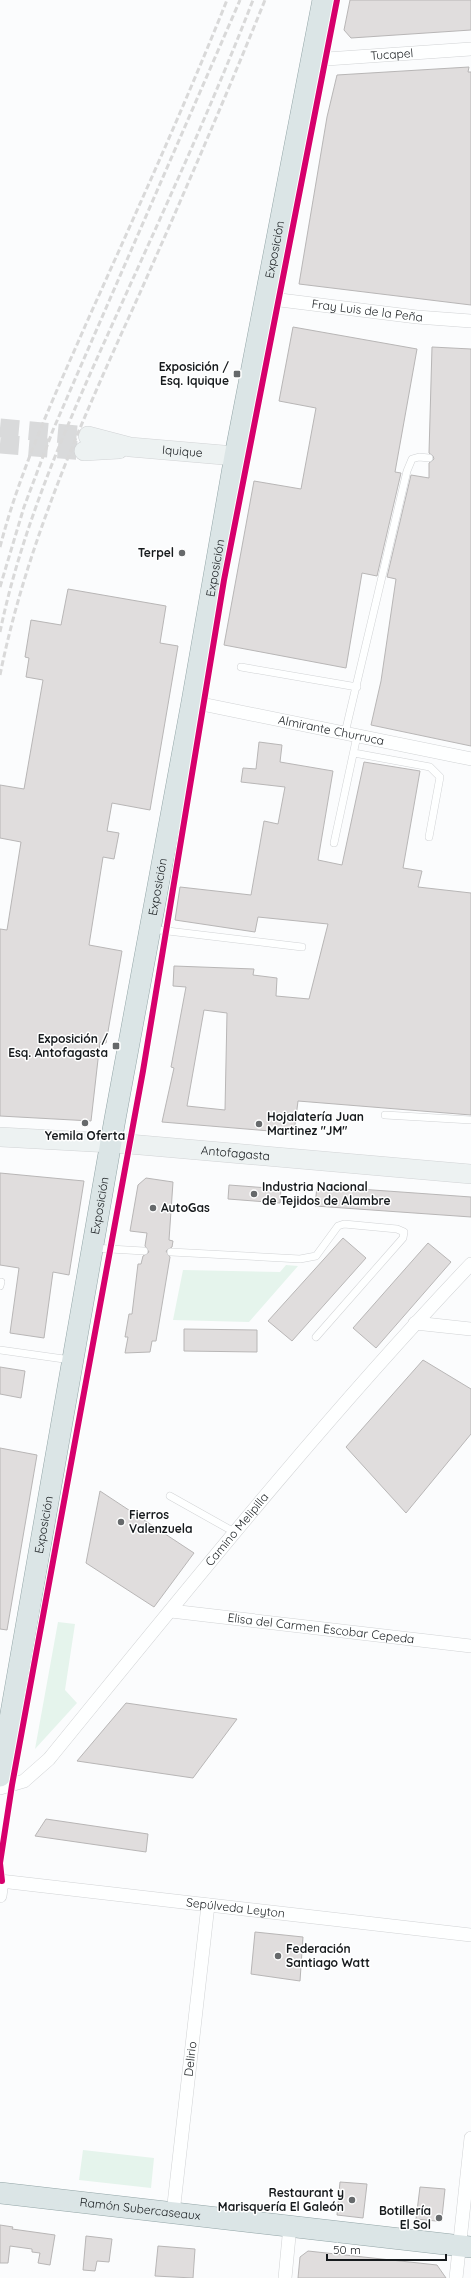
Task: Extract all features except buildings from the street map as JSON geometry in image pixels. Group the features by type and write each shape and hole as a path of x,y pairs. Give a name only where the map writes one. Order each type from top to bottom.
{"main road":[{"name":"Exposición","path":"0,1776 9,1708 192,702 235,456 264,298 324,0"},
{"name":"Iquique","path":"86,444 235,456"},
{"name":"Antofagasta","path":"0,1137 112,1143 471,1174"},
{"name":"Ramón Subercaseaux","path":"0,2193 465,2246"}],"street":[{"name":"Tucapel","path":"312,60 471,49"},
{"name":"Fray Luis de la Peña","path":"264,298 417,317 471,321"},
{"name":"Almirante Churruca","path":"192,702 471,759"},
{"name":"Camino Melipilla","path":"0,1788 24,1781 49,1759 236,1533 415,1323 471,1264"},
{"path":"415,1323 471,1329"},
{"name":"Elisa del Carmen Escobar Cepeda","path":"171,1611 471,1646"},
{"path":"0,1896 1,1881"},
{"name":"Sepúlveda Leyton","path":"1,1881 471,1935"},
{"name":"Delirio","path":"173,2213 208,1905"},
{"path":"456,2278 465,2246 471,2138"},
{"path":"285,2278 290,2226"}],"lane":[{"path":"334,843 354,753 351,734 356,686 407,471 412,459 420,457 429,458"},
{"path":"241,667 356,686"},
{"path":"354,753 422,765 434,770 440,777 430,837"},
{"path":"151,929 302,947"},
{"path":"385,1115 471,1120"},
{"path":"171,1252 300,1259 316,1256 338,1226 344,1224 397,1229 404,1232 403,1238 316,1338"},
{"path":"93,1248 144,1251"},
{"path":"0,1350 73,1360"},
{"path":"170,1496 236,1533"}],"shaded area":[{"path":"286,1265 298,1266 249,1322 173,1320 183,1270 280,1272"},
{"path":"58,1622 75,1624 65,1690 77,1703 35,1749"},
{"path":"83,2150 154,2158 151,2188 79,2180"}],"tunnel":[{"path":"0,428 88,436"},
{"path":"0,444 84,451"}],"railway":[{"path":"0,547 17,490 38,434 176,123 227,0"},
{"path":"0,587 24,507 53,430 240,0"},
{"path":"0,632 10,591 35,509 66,430 204,119 253,0"},
{"path":"0,675 11,626 25,577 59,481 97,388 155,259 265,0"}],"cycle path":[{"path":"2,1881 0,1863 12,1785 143,1071 224,580 337,0"}],"place":[{"name":"Exposición / Esq. Iquique","path":"237,374"},
{"name":"Terpel","path":"182,553"},
{"name":"Exposición / Esq. Antofagasta","path":"116,1046"},
{"name":"Yemila Oferta","path":"85,1123"},
{"name":"Hojalatería Juan Martinez \"JM\"","path":"259,1124"},
{"name":"Industria Nacional de Tejidos de Alambre","path":"254,1194"},
{"name":"AutoGas","path":"153,1208"},
{"name":"Fierros Valenzuela","path":"121,1522"},
{"name":"Federación Santiago Watt","path":"278,1956"},
{"name":"Restaurant y Marisquería El Galeón","path":"352,2200"},
{"name":"Botillería El Sol","path":"439,2218"}]}
